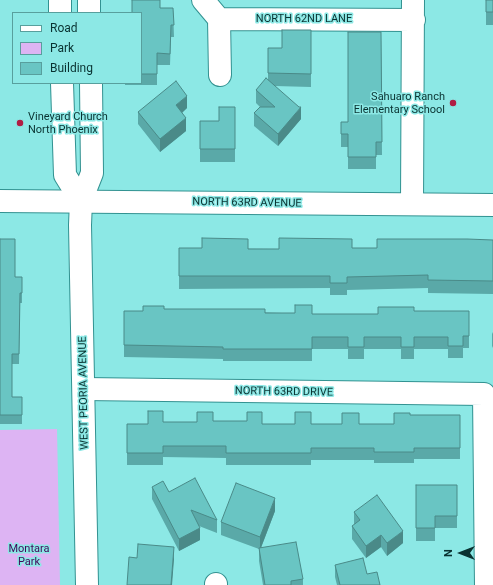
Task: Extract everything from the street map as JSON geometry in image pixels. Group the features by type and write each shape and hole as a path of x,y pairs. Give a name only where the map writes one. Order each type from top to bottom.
{"street":[{"path":"60,0 60,12"},
{"path":"89,0 90,12"},
{"path":"203,0 219,19 220,75"},
{"path":"412,204 413,10"},
{"name":"NORTH 62ND LANE","path":"219,19 413,10"},
{"name":"WEST PEORIA AVENUE","path":"62,84 65,175 80,201"},
{"name":"WEST PEORIA AVENUE","path":"87,585 80,201 92,173 91,84"},
{"name":"NORTH 63RD AVENUE","path":"0,201 493,205"},
{"name":"NORTH 63RD DRIVE","path":"84,389 484,394 486,585"}],"green space":[{"name":"Montara Park","path":"57,429 60,585 0,585 0,430"}],"building":[{"path":"132,0 160,0 160,8 173,8 174,25 171,25 170,54 157,53 157,74 142,74 142,12 132,12"},
{"path":"486,0 493,0 493,12 486,12"},
{"path":"282,30 311,30 311,74 268,73 268,48 282,48"},
{"path":"348,32 381,32 382,142 376,142 376,157 348,157 348,134 341,134 341,122 348,122"},
{"path":"266,78 299,107 301,107 278,134 254,113 260,107 275,107 256,90"},
{"path":"176,81 187,96 176,105 186,118 160,139 138,112"},
{"path":"219,107 235,107 235,149 200,149 200,121 219,121"},
{"path":"202,238 248,239 248,249 279,249 279,238 352,239 352,248 377,248 377,239 493,240 493,281 428,280 428,275 347,277 347,283 330,283 330,276 179,276 179,248 202,248"},
{"path":"0,239 15,239 15,277 22,277 22,293 20,293 19,354 12,354 12,397 22,397 22,415 0,415"},
{"path":"295,305 312,305 312,314 378,314 378,307 414,307 414,311 469,311 469,336 463,336 463,346 448,346 448,337 414,337 414,347 401,347 401,337 364,337 364,347 348,347 348,337 312,337 312,349 223,349 223,347 124,345 124,311 143,311 143,306 164,306 164,309 265,309 265,313 295,313"},
{"path":"148,411 163,411 163,422 197,422 197,412 213,412 213,421 247,421 247,412 262,412 262,424 295,424 295,412 311,412 311,424 342,424 342,413 359,413 359,424 394,424 394,413 410,413 410,415 460,415 460,448 414,448 414,452 374,452 374,448 311,448 311,453 226,453 226,446 163,446 163,453 127,453 127,424 148,424"},
{"path":"195,478 217,520 191,510 200,528 179,539 152,487 163,481 169,492"},
{"path":"236,483 275,498 260,537 221,522"},
{"path":"416,485 457,485 457,516 435,516 435,528 416,528"},
{"path":"377,495 403,531 387,543 381,535 366,546 352,526 360,520 354,512"},
{"path":"296,542 303,579 291,581 291,585 265,585 259,548"},
{"path":"138,544 174,547 171,585 127,585 129,557 137,558"},
{"path":"363,558 367,574 377,572 380,585 340,585 335,565"}],"place":[{"name":"Sahuaro Ranch Elementary School","path":"453,103"},
{"name":"Vineyard Church North Phoenix","path":"20,123"}]}
